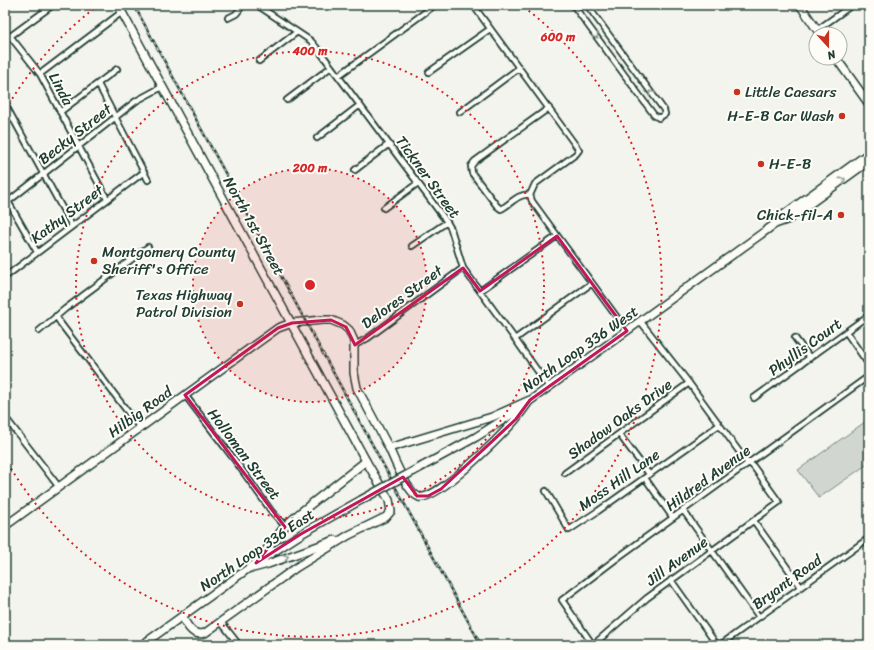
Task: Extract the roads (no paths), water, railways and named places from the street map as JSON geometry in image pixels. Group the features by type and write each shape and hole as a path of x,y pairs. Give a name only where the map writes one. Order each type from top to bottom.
{"main road":[{"name":"North 1st Street","path":"118,5 366,461 389,500 390,511 386,517 349,535"},
{"path":"800,5 814,26"},
{"path":"842,66 869,104"},
{"path":"820,193 831,180 869,153"},
{"name":"North Loop 336 West","path":"775,224 779,218 869,161"},
{"name":"North Loop 336 West","path":"391,483 486,431 641,322 775,224 789,219 820,193"},
{"name":"Hilbig Road","path":"5,526 278,328 292,323 331,320 339,322 349,330 354,345"},
{"path":"354,345 354,373 357,388 389,448 399,471 413,493 417,496 424,497 434,493 463,470 516,419 530,400"},
{"path":"389,448 492,417 530,400"},
{"path":"256,563 285,526 300,512 366,461"},
{"name":"North Loop 336 East","path":"142,645 256,563 301,534 391,483"},
{"path":"249,568 268,564 349,535"},
{"path":"182,617 192,632 198,635 209,631 297,567 349,535"}],"street":[{"path":"5,40 53,5"},
{"path":"228,18 236,14 243,5"},
{"name":"Tickner Street","path":"257,5 316,46 447,222 451,229 463,268 515,339 548,388"},
{"path":"473,5 579,150 576,154 535,184 530,195 532,201 627,331"},
{"path":"573,5 654,115 659,118 663,117 665,114 664,110 587,5"},
{"path":"826,26 852,5"},
{"path":"338,76 433,6"},
{"path":"40,74 122,12"},
{"path":"429,72 490,29"},
{"path":"259,61 297,32"},
{"name":"Linda","path":"10,36 40,74 107,199"},
{"path":"287,100 331,66"},
{"path":"460,112 519,68"},
{"path":"60,112 117,69"},
{"path":"98,84 148,180"},
{"name":"Becky Street","path":"6,203 136,101 162,87"},
{"path":"5,104 72,226"},
{"path":"317,138 360,105"},
{"path":"530,195 524,194 519,196 501,209 497,206 472,173 471,166 475,161 549,108"},
{"path":"355,170 389,144"},
{"name":"Kathy Street","path":"5,277 144,172"},
{"path":"384,208 418,183"},
{"path":"5,196 6,203 37,252"},
{"path":"412,246 447,222"},
{"path":"480,291 558,236"},
{"path":"39,331 56,316 148,247"},
{"name":"Delores Street","path":"354,345 368,338 463,268"},
{"path":"515,339 592,283"},
{"name":"Phyllis Court","path":"754,398 869,315"},
{"path":"56,316 140,428"},
{"path":"641,322 749,463"},
{"path":"846,332 869,365"},
{"path":"795,338 810,358"},
{"name":"Hildred Avenue","path":"593,645 562,600 683,510 869,376"},
{"name":"Shadow Oaks Drive","path":"564,473 689,384"},
{"name":"Holloman Street","path":"185,395 272,512 285,526"},
{"path":"8,421 59,487"},
{"name":"Moss Hill Lane","path":"546,491 568,530 598,511 719,425"},
{"path":"619,434 649,474"},
{"name":"Jill Avenue","path":"593,645 646,598 779,502 753,466 749,463"},
{"path":"645,478 673,518"},
{"path":"683,510 759,617"},
{"path":"754,520 801,587"},
{"name":"Bryant Road","path":"720,645 869,538"},
{"path":"671,580 717,645"},
{"path":"221,622 239,645"}],"railway":[{"path":"134,5 481,645"}],"place":[{"name":"Little Caesars","path":"737,92"},
{"name":"H-E-B Car Wash","path":"842,116"},
{"name":"H-E-B","path":"761,164"},
{"name":"Chick-fil-A","path":"841,215"},
{"name":"Montgomery County Sheriff's Office","path":"94,261"},
{"name":"Texas Highway Patrol Division","path":"240,304"}]}
